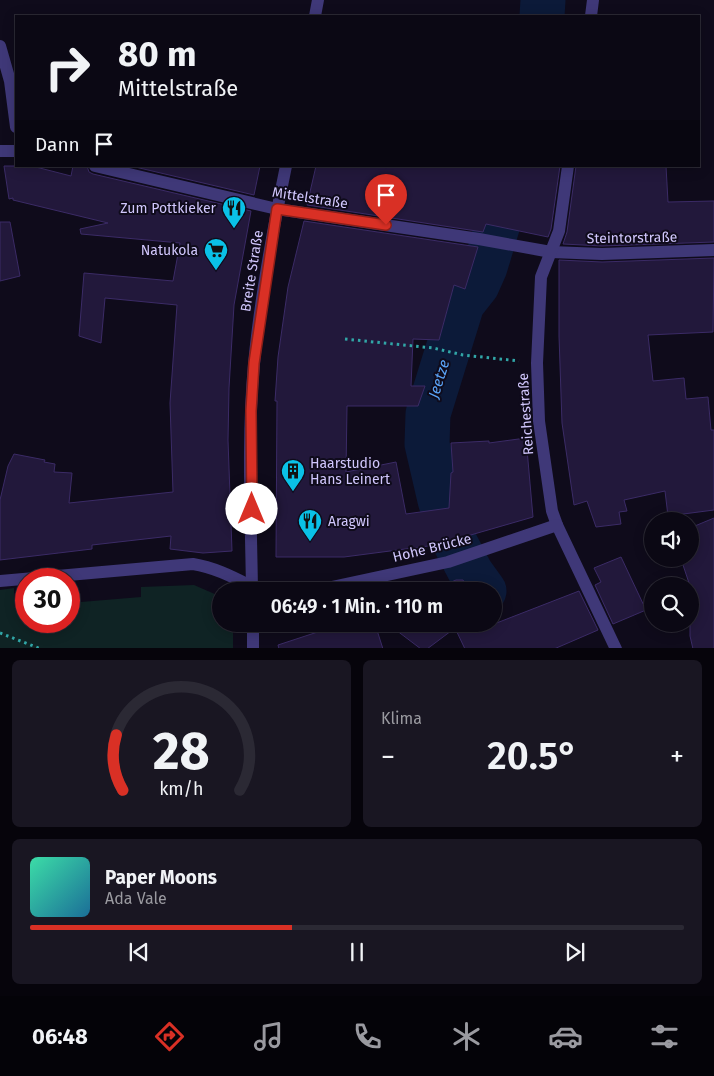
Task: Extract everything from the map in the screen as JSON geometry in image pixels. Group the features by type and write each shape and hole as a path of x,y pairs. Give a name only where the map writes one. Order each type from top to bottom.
{"street":[{"path":"315,15 318,0"},
{"path":"591,15 593,0"},
{"path":"0,46 10,80 15,119"},
{"path":"0,151 15,150"},
{"name":"Mittelstraße","path":"100,167 277,209 479,238 504,245 551,252"},
{"name":"Breite Straße","path":"255,582 251,411 254,363 277,209 286,167"},
{"name":"Reichestraße","path":"568,167 559,231 541,277 537,363 539,421 552,511 616,648"},
{"name":"Steintorstraße","path":"551,252 602,254 714,250"},
{"name":"Hohe Brücke","path":"355,582 448,562 557,525"},
{"path":"0,581 192,564 210,567 239,582"},
{"path":"253,632 253,648"}],"path":[{"path":"345,339 433,348 463,355 537,363"},
{"path":"0,633 42,648"}],"green space":[{"path":"194,585 212,593 212,632 233,632 233,648 0,648 0,590 14,588 15,633 80,633 80,602 141,597 141,587"}],"building":[{"path":"4,166 36,167 71,176 73,167 87,167 89,172 93,174 251,211 234,305 229,388 228,440 232,551 203,553 170,549 171,536 92,545 92,549 0,560 0,500 8,466 14,454 45,460 44,462 55,464 54,472 72,473 69,503 173,492 170,403 177,305 105,298 101,343 79,336 84,273 173,281 180,243 81,234 80,229 108,223 13,200 13,198 9,199"},
{"path":"135,167 260,167 254,195"},
{"path":"316,167 560,167 551,229 548,237 486,224 483,232 307,205"},
{"path":"576,167 666,167 668,202 714,201 714,242 602,246 563,244 567,232"},
{"path":"304,221 478,247 465,289 454,285 439,340 413,339 411,386 425,386 418,406 347,406 346,472 396,462 406,514 449,508 451,473 453,472 451,443 489,441 489,443 526,438 533,517 436,545 344,557 276,557 277,401 275,401 278,357 288,287"},
{"path":"0,222 10,222 20,276 0,281"},
{"path":"714,258 713,332 648,335 653,381 684,378 686,399 708,397 711,430 714,430 714,510 668,512 665,491 624,500 627,511 619,512 621,524 596,527 587,501 574,505 562,423 559,260 602,262"},
{"path":"714,518 714,648 693,648 690,632 699,632 699,577 687,577 684,567 699,567 699,524"},
{"path":"621,557 644,606 644,611 613,624 595,585 601,582 594,568"},
{"path":"463,580 464,582 451,582"},
{"path":"579,591 598,630 556,648 465,648 457,632 502,632 502,621"},
{"path":"318,632 378,632 383,648 279,648 278,645"},
{"path":"399,632 450,632 428,648 420,648"}],"waterway":[{"name":"Jeetze","path":"542,15 543,0"},
{"name":"Jeetze","path":"478,582 451,535 440,500 427,444 428,414 462,304 477,285 485,267 498,224 511,167"}],"place":[{"name":"Zum Pottkieker","path":"234,229"},
{"name":"Natukola","path":"216,271"},
{"name":"Haarstudio Hans Leinert","path":"293,492"},
{"name":"Aragwi","path":"310,542"}],"route":[{"path":"252,509 251,411 254,363 277,209 386,225"}]}
